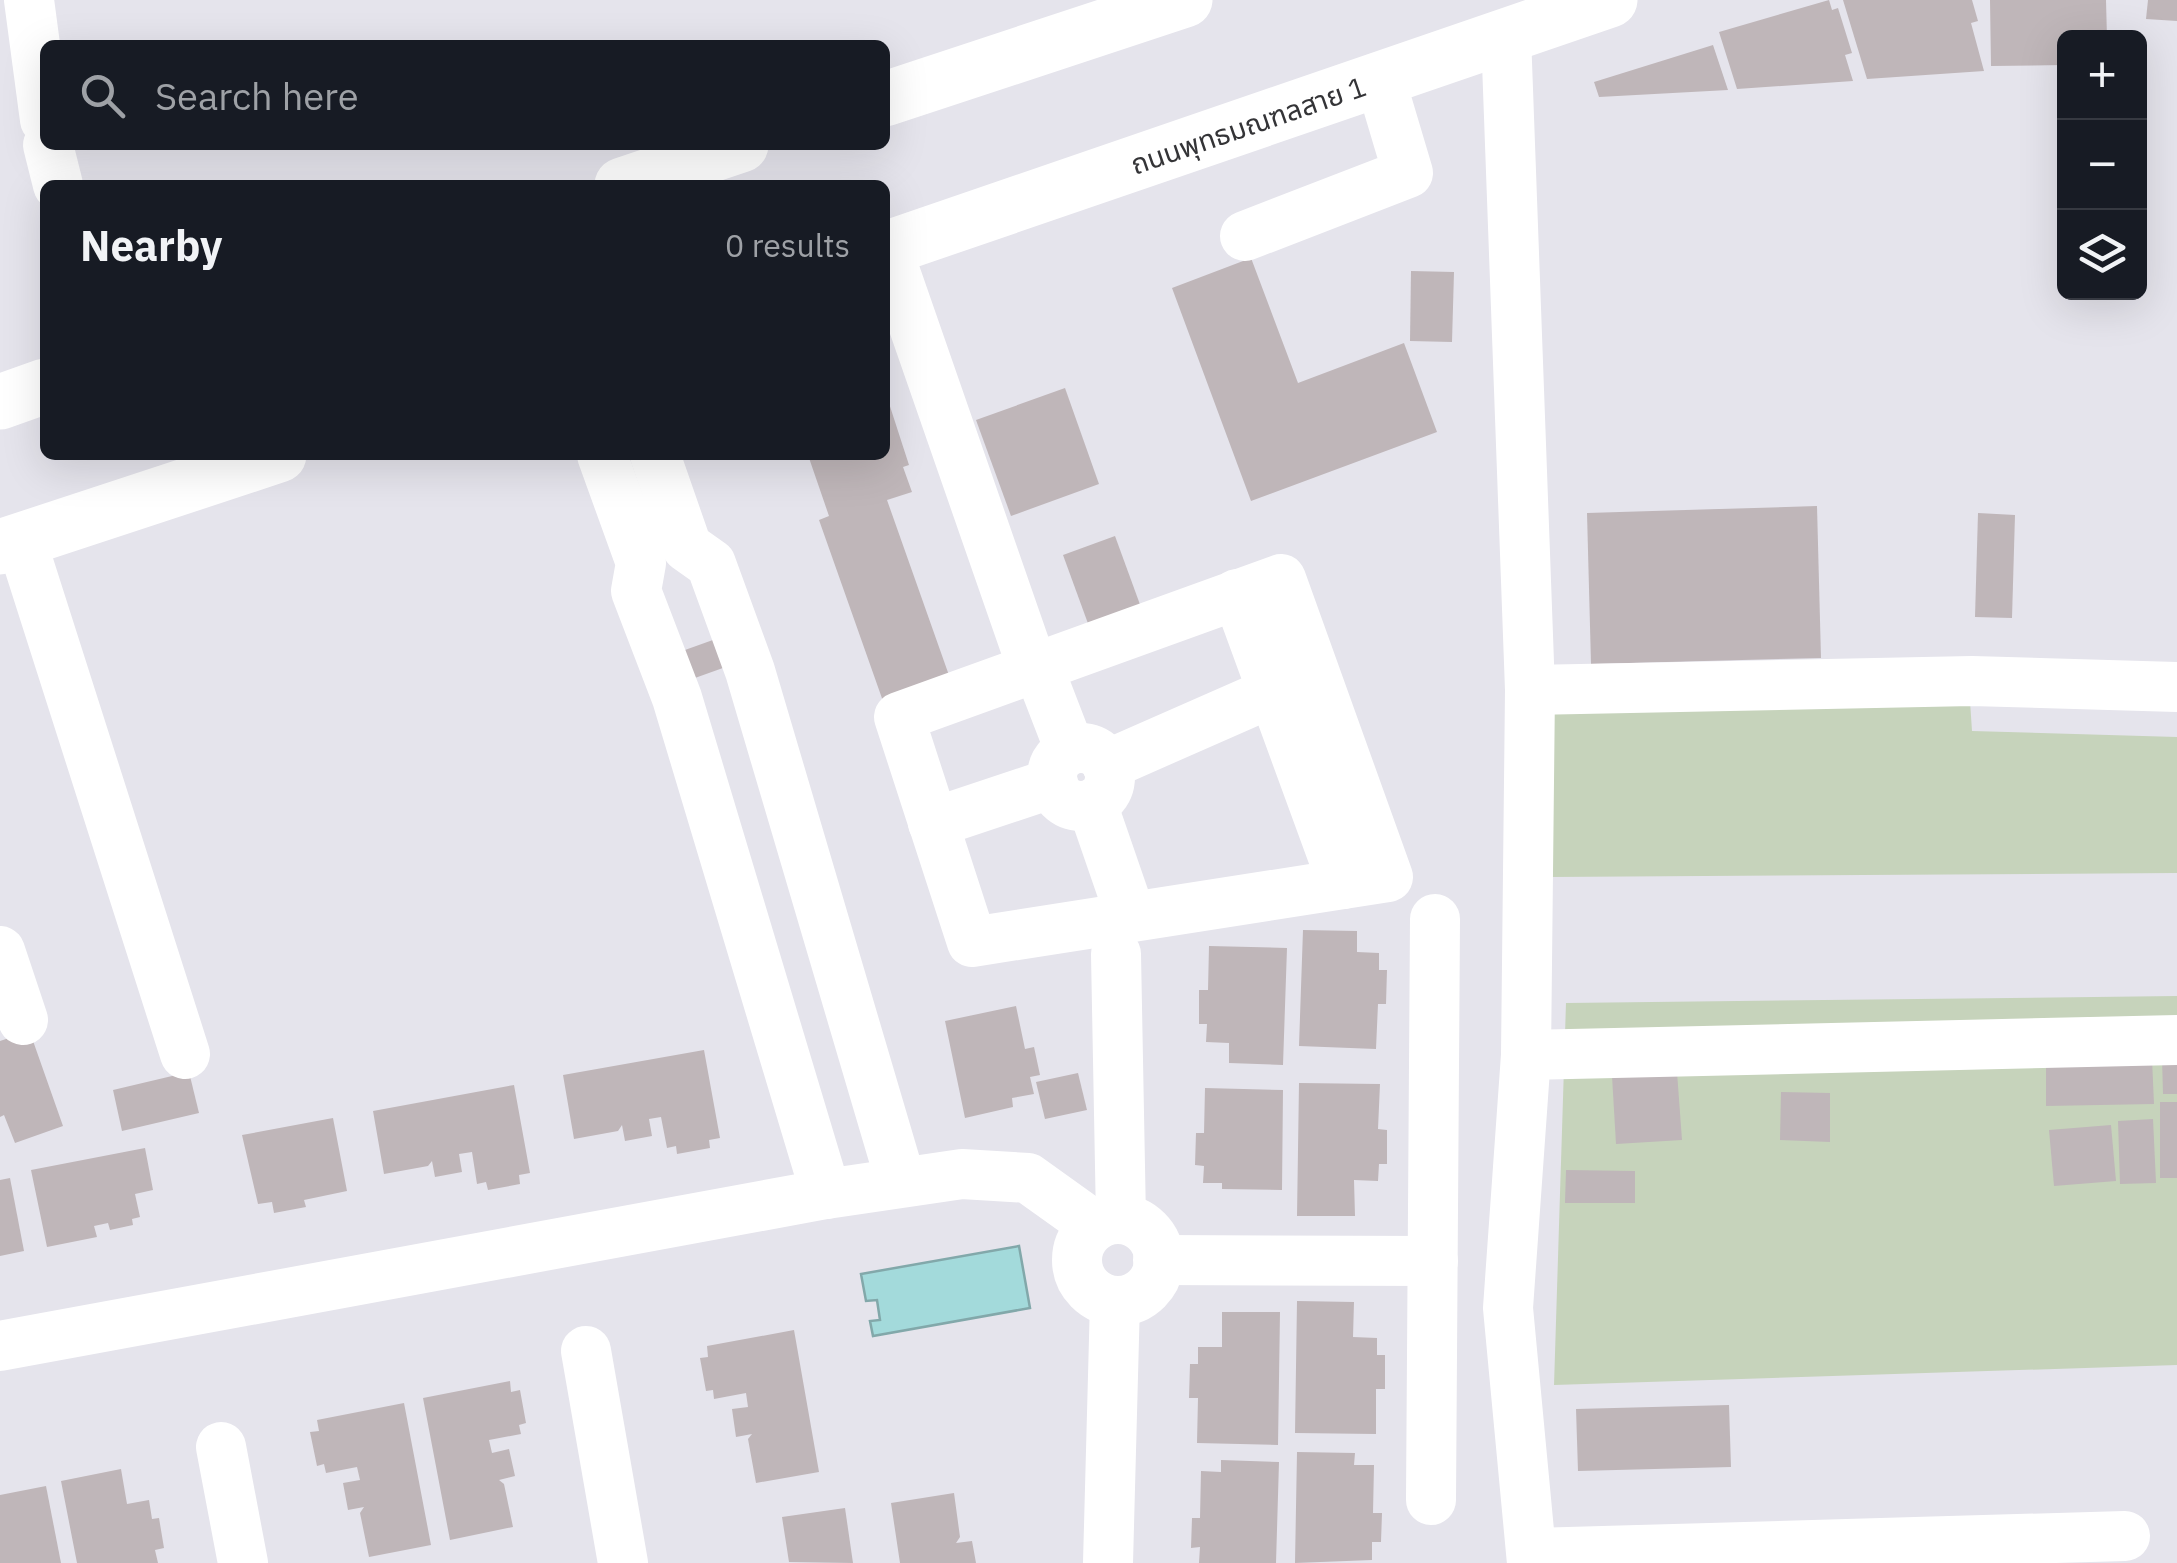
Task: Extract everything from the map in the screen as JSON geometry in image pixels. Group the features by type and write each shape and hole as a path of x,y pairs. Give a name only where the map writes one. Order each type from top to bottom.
{"main road":[{"path":"890,97 1185,0"},
{"name":"ถนนพุทธมณฑลสาย 1","path":"890,248 1610,0"},
{"path":"637,180 726,150"},
{"path":"0,402 40,388"},
{"path":"11,544 265,460"}],"street":[{"path":"29,0 40,82"},
{"path":"1506,36 1530,690 1526,1055 1508,1308 1532,1558 2125,1536"},
{"path":"1245,236 1408,172 1380,79"},
{"path":"49,150 57,180"},
{"path":"0,1346 826,1194 962,1174 1028,1178 1108,1223 1145,1230 1154,1240 1158,1260 1148,1288 1138,1296 1116,1301 1092,1292 1079,1270 1080,1246 1108,1223 1124,935 1081,775 1035,668 890,260"},
{"path":"604,460 641,563 636,591 677,698 826,1194"},
{"path":"657,460 687,547 711,564 750,671 900,1182"},
{"path":"11,544 186,1054"},
{"path":"1281,578 1388,877 1124,935 972,942 899,718 1238,594 1281,578"},
{"path":"1238,594 1343,884"},
{"path":"677,698 750,671"},
{"path":"1530,690 1972,680 2177,687"},
{"path":"933,823 1081,775 1273,692"},
{"path":"1431,1500 1435,919"},
{"path":"0,951 23,1020"},
{"path":"1526,1055 2177,1040"},
{"path":"1158,1260 1433,1261"},
{"path":"1108,1563 1116,1301"},
{"path":"586,1351 623,1563"},
{"path":"221,1447 244,1563"}],"green space":[{"path":"1970,701 1972,731 2177,737 2177,873 1550,877 1549,714"},
{"path":"2177,996 2177,1365 1554,1385 1566,1003"}],"water":[{"path":"1019,1246 1030,1308 873,1336 870,1321 880,1320 877,1300 866,1301 861,1274"}],"building":[{"path":"1829,0 1832,10 1838,8 1852,53 1845,55 1853,81 1737,89 1719,32"},
{"path":"1843,0 1972,0 1978,21 1971,23 1984,71 1867,79"},
{"path":"1990,0 2106,0 2107,30 2057,30 2057,65 1991,66"},
{"path":"2148,0 2177,0 2177,21 2146,19"},
{"path":"1713,45 1728,90 1599,97 1594,82"},
{"path":"1251,258 1298,383 1404,343 1437,432 1251,501 1172,288"},
{"path":"1411,271 1454,272 1452,342 1410,341"},
{"path":"1065,388 1099,484 1011,516 976,420"},
{"path":"890,406 909,465 903,467 912,492 887,500 951,681 884,704 819,520 829,516 810,460 890,460"},
{"path":"1817,506 1821,658 1591,664 1587,513"},
{"path":"1978,513 2015,515 2012,618 1975,617"},
{"path":"1115,536 1142,610 1090,629 1063,555"},
{"path":"724,636 734,664 681,683 671,655"},
{"path":"1303,930 1357,931 1357,952 1379,953 1379,970 1387,970 1386,1004 1378,1004 1376,1049 1299,1046"},
{"path":"1209,946 1287,948 1283,1065 1229,1063 1229,1043 1206,1042 1207,1024 1199,1024 1199,990 1208,990"},
{"path":"1016,1006 1025,1049 1034,1047 1040,1075 1030,1077 1034,1094 1012,1098 1013,1107 965,1118 945,1021"},
{"path":"21,1034 32,1038 63,1126 15,1143 4,1115 0,1117 0,1041"},
{"path":"704,1050 720,1138 709,1140 710,1148 677,1154 676,1146 667,1148 661,1117 649,1119 652,1136 625,1141 622,1125 618,1131 574,1139 563,1075"},
{"path":"2162,1058 2177,1058 2177,1094 2163,1094"},
{"path":"2152,1059 2154,1104 2046,1106 2046,1061"},
{"path":"189,1072 199,1113 122,1131 113,1090"},
{"path":"1677,1072 1682,1140 1616,1144 1612,1076"},
{"path":"1078,1073 1087,1110 1045,1119 1036,1082"},
{"path":"1299,1083 1380,1084 1378,1129 1387,1130 1387,1164 1379,1164 1378,1181 1354,1180 1355,1216 1297,1216"},
{"path":"514,1085 530,1173 519,1175 520,1184 488,1190 486,1182 477,1184 472,1152 459,1154 462,1172 435,1177 432,1161 428,1166 384,1174 373,1111"},
{"path":"1205,1088 1283,1090 1282,1190 1222,1189 1222,1183 1203,1183 1204,1166 1195,1165 1196,1133 1204,1133"},
{"path":"1781,1092 1830,1093 1830,1142 1780,1140"},
{"path":"2160,1102 2177,1102 2177,1178 2160,1178"},
{"path":"333,1118 347,1191 304,1200 306,1207 274,1213 272,1202 258,1204 242,1135"},
{"path":"2153,1119 2156,1183 2120,1184 2118,1121"},
{"path":"2111,1125 2116,1181 2054,1186 2049,1130"},
{"path":"145,1148 153,1190 135,1194 140,1217 132,1219 133,1225 110,1230 108,1223 94,1226 97,1237 47,1247 31,1170"},
{"path":"1566,1170 1635,1171 1635,1203 1565,1203"},
{"path":"10,1178 24,1251 0,1256 0,1180"},
{"path":"1297,1301 1354,1302 1353,1337 1377,1338 1377,1355 1385,1355 1385,1389 1376,1389 1376,1434 1295,1433"},
{"path":"1222,1312 1280,1312 1278,1445 1197,1443 1198,1398 1189,1398 1190,1364 1198,1364 1198,1347 1222,1347"},
{"path":"794,1330 819,1472 756,1483 748,1439 752,1434 736,1437 732,1409 748,1407 746,1393 714,1399 713,1390 706,1391 700,1358 708,1357 707,1346"},
{"path":"510,1381 511,1392 520,1390 526,1423 519,1425 521,1434 489,1440 492,1453 509,1449 515,1476 499,1480 504,1484 513,1527 450,1540 423,1398"},
{"path":"404,1403 431,1545 369,1557 360,1513 364,1507 348,1510 343,1483 360,1480 357,1467 326,1473 324,1464 317,1466 310,1432 319,1431 317,1420"},
{"path":"1729,1405 1731,1467 1578,1471 1576,1409"},
{"path":"1297,1452 1355,1453 1354,1465 1374,1465 1373,1513 1382,1513 1381,1542 1372,1542 1372,1560 1295,1563"},
{"path":"1221,1460 1279,1462 1276,1563 1199,1563 1200,1547 1191,1548 1192,1518 1200,1518 1201,1471 1221,1472"},
{"path":"121,1469 127,1504 149,1500 152,1519 159,1518 164,1548 155,1550 158,1563 77,1563 61,1481"},
{"path":"46,1486 61,1563 0,1563 0,1495"},
{"path":"954,1493 960,1537 956,1543 972,1541 976,1563 900,1563 891,1503"},
{"path":"845,1508 853,1563 789,1562 782,1517"}]}
